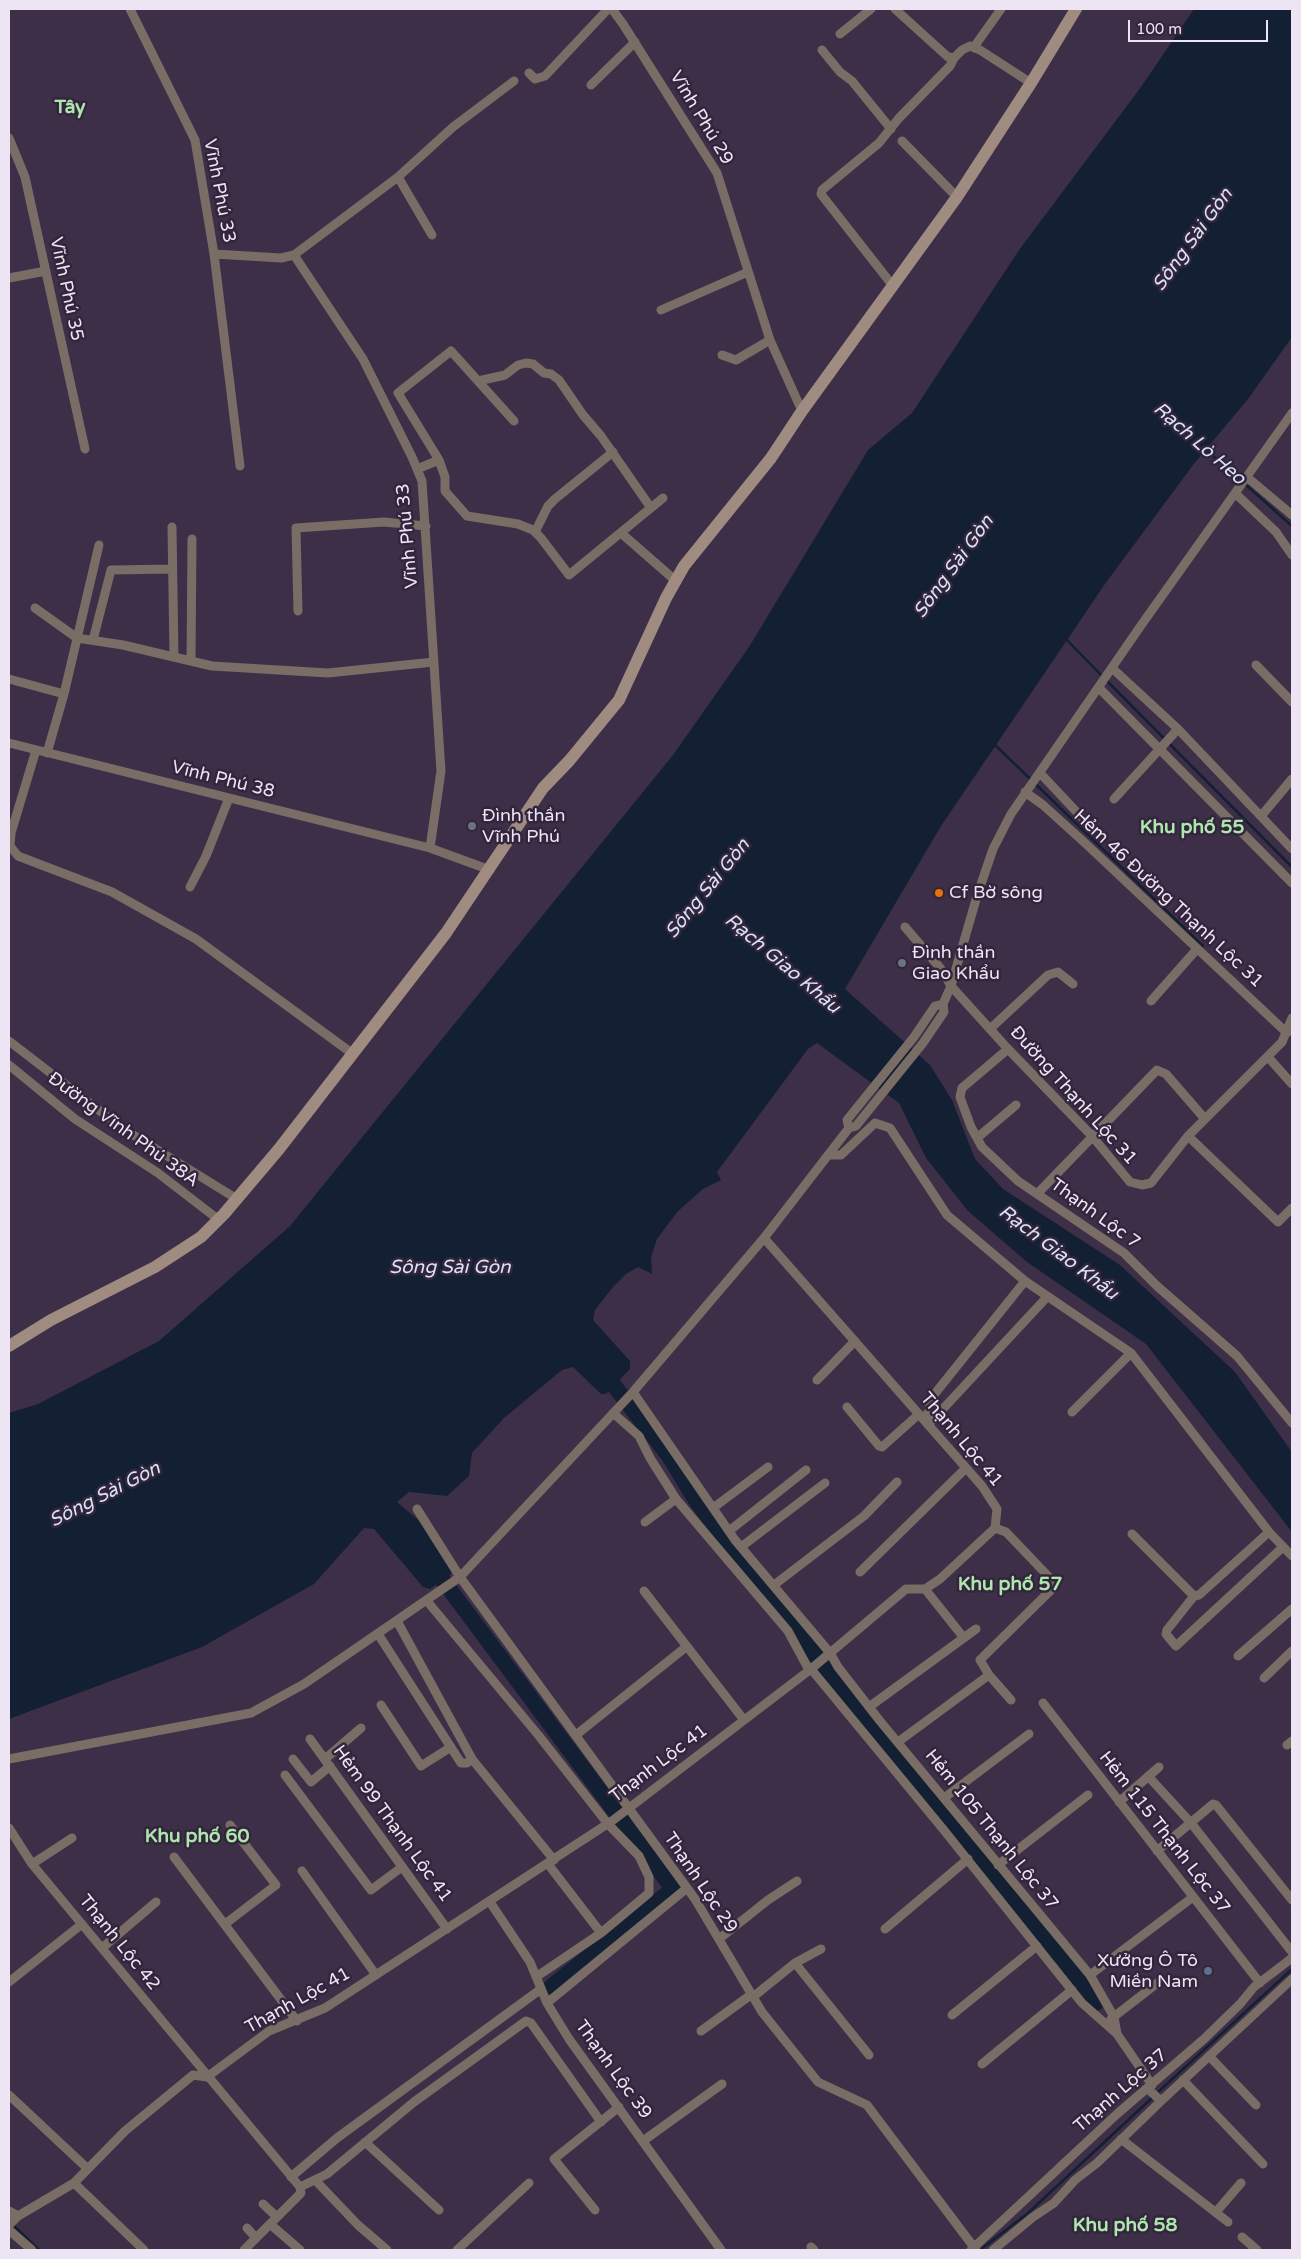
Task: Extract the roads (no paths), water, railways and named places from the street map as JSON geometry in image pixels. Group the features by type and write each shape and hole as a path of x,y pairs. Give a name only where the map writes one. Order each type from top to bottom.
{"street":[{"name":"Vĩnh Phú 33","path":"130,9 195,140 214,254 281,258 294,255 363,359 420,467 426,526 441,771 430,848"},
{"path":"529,73 535,79 545,76 610,9"},
{"name":"Vĩnh Phú 29","path":"610,9 635,42 717,173 770,340 805,408"},
{"path":"840,34 871,9"},
{"path":"895,9 948,57 954,58"},
{"path":"974,47 1001,9"},
{"path":"9,1346 51,1320 155,1267 201,1236 219,1220 353,1054 446,933 490,870 543,788 619,700 666,598 684,566 771,458 957,197 1031,83 1076,9"},
{"path":"591,85 635,42"},
{"path":"893,286 821,194 822,190 865,156 950,66 954,58 962,50 970,46 974,47 1031,83"},
{"path":"822,50 840,72 852,81 891,129"},
{"path":"294,255 398,177 453,127 514,81"},
{"name":"Vĩnh Phú 35","path":"9,138 25,177 85,449"},
{"path":"902,141 957,197"},
{"path":"398,177 432,235"},
{"path":"214,254 240,466"},
{"path":"9,278 46,271"},
{"path":"661,310 748,272"},
{"path":"722,355 736,360 770,340"},
{"path":"514,421 452,351 398,393 438,460 445,477 445,491 467,516 518,524 535,532 569,575 663,498"},
{"path":"478,381 505,375 518,365 526,363 533,364 544,373 551,374 559,380 613,452 651,508"},
{"path":"9,1759 251,1712 304,1684 460,1577 633,1392 764,1238 849,1128 856,1126 923,1043 944,1012 944,1004 952,986 976,896 993,849 1027,790 1292,413"},
{"path":"535,532 548,506 613,452"},
{"path":"420,467 438,460"},
{"path":"1248,478 1292,515"},
{"path":"1238,491 1276,532 1292,555"},
{"path":"298,612 296,528 384,522 426,526"},
{"path":"172,528 174,657"},
{"path":"621,533 676,580"},
{"path":"191,661 192,539"},
{"path":"47,753 64,694 99,545"},
{"path":"93,640 111,570 172,569"},
{"path":"35,608 77,638 123,644 212,666 328,673 434,662"},
{"path":"1256,665 1292,702"},
{"path":"1110,671 1178,729 1262,815 1292,849"},
{"path":"9,679 64,694"},
{"path":"1100,686 1292,883"},
{"path":"1114,799 1178,729"},
{"name":"Vĩnh Phú 38","path":"9,743 430,848 490,870"},
{"path":"36,750 11,833 10,846 18,856 112,892 196,939 353,1054"},
{"path":"1039,775 1088,824"},
{"path":"1262,815 1292,779"},
{"name":"Hẻm 46 Đường Thạnh Lộc 31","path":"1027,790 1288,1033"},
{"path":"190,887 206,856 229,798"},
{"name":"Đường Thạnh Lộc 31","path":"905,926 952,986 1008,1049 1092,1136 1130,1182 1142,1186 1151,1183 1188,1136 1282,1042 1288,1033 1292,1018"},
{"path":"1151,1001 1197,949"},
{"path":"990,1028 1048,975 1058,972 1072,984"},
{"path":"849,1128 847,1120 914,1036 935,1006 944,1004"},
{"path":"9,1041 122,1128 237,1198"},
{"name":"Thạnh Lộc 7","path":"1008,1049 962,1088 960,1097 982,1147 1018,1181 1038,1192 1124,1253 1157,1286 1238,1356 1292,1423"},
{"path":"1268,1056 1292,1084"},
{"name":"Đường Vĩnh Phú 38A","path":"9,1065 75,1119 158,1173 219,1220"},
{"path":"1038,1192 1157,1070 1166,1074 1205,1119"},
{"path":"977,1138 1016,1105"},
{"path":"828,1155 841,1155 875,1124 890,1128 947,1215 1024,1281 1131,1353 1269,1532 1292,1556"},
{"path":"1188,1136 1278,1222 1292,1208"},
{"name":"Thạnh Lộc 41","path":"9,2225 18,2216 74,2184 125,2131 193,2075 207,2076 270,2031 325,2008 610,1822 828,1655 906,1589 925,1589 940,1579 995,1528 997,1509 982,1486 764,1238"},
{"path":"923,1419 931,1409 929,1401 1024,1281"},
{"path":"847,1407 879,1446 882,1447 923,1419 1047,1297"},
{"path":"817,1380 855,1341"},
{"path":"1072,1412 1131,1353"},
{"name":"Hẻm 105 Thạnh Lộc 37","path":"633,1392 729,1532 774,1585 869,1707 1090,1975 1114,2017 1117,2034"},
{"path":"615,1411 639,1436 650,1458 676,1499 788,1631 810,1669 968,1859 1082,2003 1117,2034 1150,2088 1160,2100"},
{"path":"713,1508 768,1467"},
{"path":"860,1572 966,1468"},
{"path":"729,1532 806,1470"},
{"path":"774,1585 864,1516 897,1482"},
{"path":"742,1548 825,1483"},
{"path":"645,1522 676,1499"},
{"name":"Thạnh Lộc 29","path":"417,1509 460,1577 687,1888 762,2012 818,2082 867,2105 974,2249"},
{"path":"995,1528 1006,1532 1048,1576 1054,1586 1044,1598 982,1656 980,1662 1011,1700"},
{"path":"1269,1532 1199,1595 1194,1596 1166,1630 1166,1634 1176,1646 1283,1547"},
{"path":"1132,1534 1194,1596"},
{"path":"925,1589 964,1638"},
{"path":"644,1591 744,1720"},
{"path":"429,1600 639,1856 649,1877 649,1893 601,1933 536,1977"},
{"path":"1238,1656 1292,1610"},
{"path":"397,1621 472,1759 551,1862 601,1933"},
{"path":"869,1707 976,1629"},
{"path":"378,1634 461,1763 467,1763 472,1759"},
{"path":"576,1735 686,1647"},
{"path":"1264,1678 1292,1651"},
{"path":"898,1742 989,1675"},
{"name":"Hẻm 115 Thạnh Lộc 37","path":"1043,1703 1260,1983"},
{"path":"382,1705 421,1766 451,1747"},
{"path":"293,1758 311,1782 327,1762 361,1728"},
{"path":"944,1798 1029,1734"},
{"name":"Hẻm 99 Thạnh Lộc 41","path":"310,1739 448,1929"},
{"path":"1119,1802 1160,1766"},
{"path":"285,1775 371,1890 402,1867"},
{"path":"1148,1776 1191,1823 1292,1952"},
{"path":"998,1865 1088,1795"},
{"path":"1157,1851 1213,1804 1216,1805 1292,1900"},
{"path":"225,1924 276,1885 230,1824"},
{"name":"Thạnh Lộc 42","path":"9,1828 32,1864 300,2187"},
{"path":"32,1864 72,1838"},
{"path":"174,1857 297,2021"},
{"path":"885,1928 968,1859"},
{"path":"302,1871 376,1975"},
{"path":"719,1939 768,1900 797,1881"},
{"path":"547,2003 687,1888"},
{"path":"1090,1975 1192,1897"},
{"path":"102,1948 156,1902"},
{"name":"Thạnh Lộc 39","path":"490,1902 530,1962 547,2003 569,2039 721,2250"},
{"path":"9,1982 82,1924"},
{"path":"952,2015 1037,1946"},
{"path":"701,2031 752,1996 795,1963 821,1949"},
{"name":"Thạnh Lộc 37","path":"974,2249 1074,2154 1204,2039 1260,1983 1292,1958"},
{"path":"795,1963 869,2055"},
{"path":"993,2250 1033,2217 1054,2203 1075,2180 1097,2163 1141,2122 1160,2100 1292,1979"},
{"path":"1105,2024 1160,1982"},
{"path":"291,2177 337,2138 541,1989"},
{"path":"982,2064 1072,1990"},
{"path":"244,2250 301,2192 300,2187 316,2181 414,2102 526,2021 531,2023 601,2122"},
{"path":"1209,2056 1256,2105"},
{"path":"1183,2080 1263,2164"},
{"path":"643,2141 722,2084"},
{"path":"9,2095 88,2169"},
{"path":"595,2210 554,2159 619,2107"},
{"path":"1121,2139 1228,2222"},
{"path":"365,2142 439,2210"},
{"path":"316,2181 358,2225 387,2250"},
{"path":"457,2250 529,2183"},
{"path":"1216,2212 1241,2183"},
{"path":"74,2184 144,2250"},
{"path":"263,2204 274,2221 300,2250"},
{"path":"9,2210 18,2216"},
{"path":"247,2228 256,2238"},
{"path":"9,2230 32,2250"},
{"path":"1242,2237 1257,2250"}],"water":[{"path":"1194,9 1292,9 1292,337 1248,399 1193,465 1105,584 941,826 845,989 930,1065 952,1100 975,1159 1003,1189 1120,1265 1235,1372 1292,1452 1292,1532 1146,1344 1027,1262 968,1211 926,1158 899,1103 817,1043 808,1049 717,1172 721,1180 703,1189 678,1211 657,1239 651,1257 652,1274 638,1267 626,1274 595,1310 593,1320 630,1361 630,1369 606,1394 601,1394 573,1367 562,1370 504,1418 472,1453 469,1476 447,1496 409,1492 397,1502 423,1524 451,1567 451,1574 430,1589 423,1587 374,1529 364,1528 314,1584 202,1647 9,1719 9,1413 38,1404 159,1341 290,1226 673,755 749,647 868,450 912,413 1019,250 1141,87"}],"waterway":[{"name":"Rạch Lò Heo","path":"1204,448 1241,481"},
{"name":"Rạch Lò Heo","path":"1245,484 1292,526"},
{"path":"1066,639 1102,676"},
{"path":"1106,680 1292,867"},
{"path":"993,743 1203,946"},
{"path":"601,1369 669,1456 697,1502 763,1590 1096,2003"},
{"path":"430,1563 673,1889 551,1987"},
{"path":"1157,2093 1292,1969"},
{"path":"980,2250 1028,2213 1153,2097"},
{"path":"13,2225 39,2250"}],"place":[{"name":"Đình thần Vĩnh Phú","path":"472,826"},
{"name":"Cf Bờ sông","path":"939,893"},
{"name":"Đình thần Giao Khẩu","path":"902,963"},
{"name":"Xưởng Ô Tô Miền Nam","path":"1208,1971"}],"district":[{"name":"Tây","path":"70,108"},
{"name":"Khu phố 55","path":"1192,828"},
{"name":"Khu phố 57","path":"1010,1585"},
{"name":"Khu phố 60","path":"197,1837"},
{"name":"Khu phố 58","path":"1125,2226"}],"water label":[{"name":"Sông Sài Gòn","path":"1193,240"},
{"name":"Sông Sài Gòn","path":"954,567"},
{"name":"Sông Sài Gòn","path":"708,889"},
{"name":"Rạch Giao Khẩu","path":"782,964"},
{"name":"Rạch Giao Khẩu","path":"1058,1253"},
{"name":"Sông Sài Gòn","path":"450,1268"},
{"name":"Sông Sài Gòn","path":"105,1495"}]}
